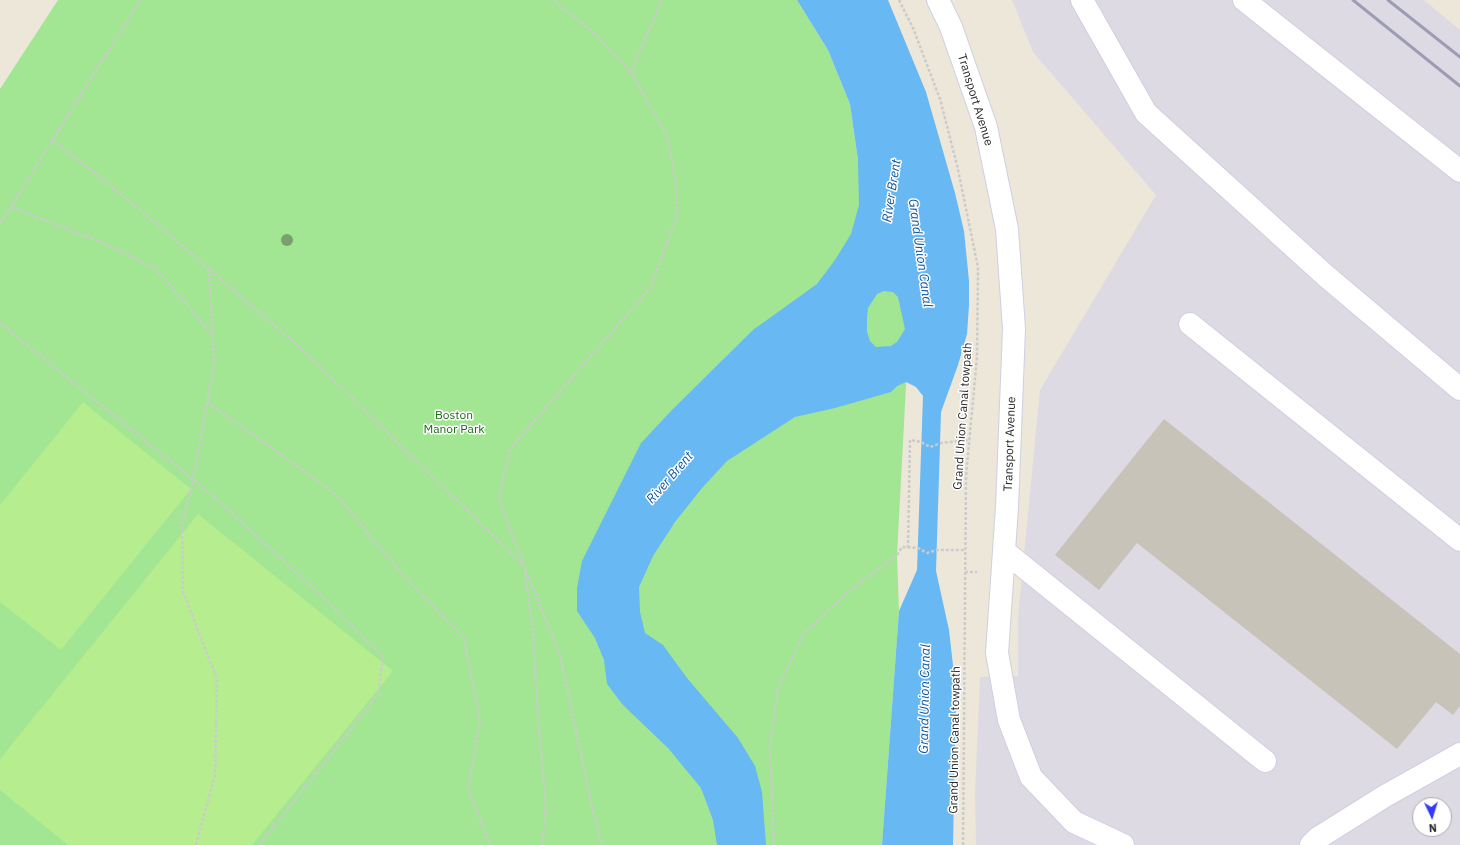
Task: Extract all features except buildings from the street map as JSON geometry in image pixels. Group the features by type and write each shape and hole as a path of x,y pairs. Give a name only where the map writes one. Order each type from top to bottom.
{"lane":[{"name":"Transport Avenue","path":"938,0 952,27 986,127 1007,229 1014,329 1007,507 997,653 1009,720 1031,777 1074,822 1123,845"},
{"path":"1082,0 1146,113 1326,276 1460,389"},
{"path":"1244,0 1460,171"},
{"path":"1190,324 1460,540"},
{"path":"1004,551 1264,761"},
{"path":"1311,845 1318,838 1385,796 1460,754"}],"path":[{"path":"0,224 140,0"},
{"path":"553,0 592,31 631,72 667,136 676,183 677,215 651,287 510,449 499,499 560,655 592,807 602,845"},
{"path":"631,72 662,3 659,0"},
{"name":"Grand Union Canal towpath","path":"899,0 913,28 940,99 957,165 978,267 977,357 966,476 963,845"},
{"path":"53,140 209,267 304,351 524,566 533,631 539,731 546,808 542,845"},
{"path":"12,207 105,244 154,268 211,333"},
{"path":"196,845 215,775 217,679 183,592 182,524 194,481 214,364 211,333 209,267"},
{"path":"0,323 212,495 316,590 383,657 378,695 259,845"},
{"path":"207,402 336,494 400,572 464,638 480,721 468,789 490,845"},
{"path":"908,548 910,440 921,442 930,447 941,443 970,440"},
{"path":"774,845 770,748 778,688 804,633 846,594 896,555 902,547 918,548 927,554 937,550 965,550"}],"shaded area":[{"path":"1012,0 1424,0 1460,30 1460,845 976,845 975,793 980,677 1018,676 1018,617 1040,390 1156,195 1033,52"}],"green space":[{"name":"Boston Manor Park","path":"58,0 797,0 828,50 850,104 858,160 909,329 897,555 899,611 882,845 0,845 0,89"},
{"path":"83,402 191,489 61,650 0,602 0,505"},
{"path":"198,514 393,671 252,845 68,845 0,790 0,759"}],"water":[{"path":"797,0 888,0 926,92 955,193 964,231 969,281 967,334 958,365 941,412 936,571 949,630 956,692 953,845 882,845 899,611 917,570 923,396 916,387 906,382 897,386 891,392 835,408 795,417 727,461 702,488 675,522 653,556 639,587 640,612 645,633 663,645 687,678 738,738 755,766 762,792 766,845 717,845 713,820 701,788 668,748 623,705 607,684 604,660 595,638 577,611 577,588 582,561 641,443 672,410 753,330 817,284 835,260 851,234 859,205 858,160 850,104 828,50","holes":["884,291 893,292 898,297 905,329 897,342 891,346 876,347 870,341 867,332 868,308 877,294"]}],"railway":[{"path":"1353,0 1460,86"},
{"path":"1388,0 1460,57"}],"water label":[{"name":"River Brent","path":"892,191"},
{"name":"Grand Union Canal","path":"920,253"},
{"name":"River Brent","path":"670,478"},
{"name":"Grand Union Canal","path":"925,699"}]}
